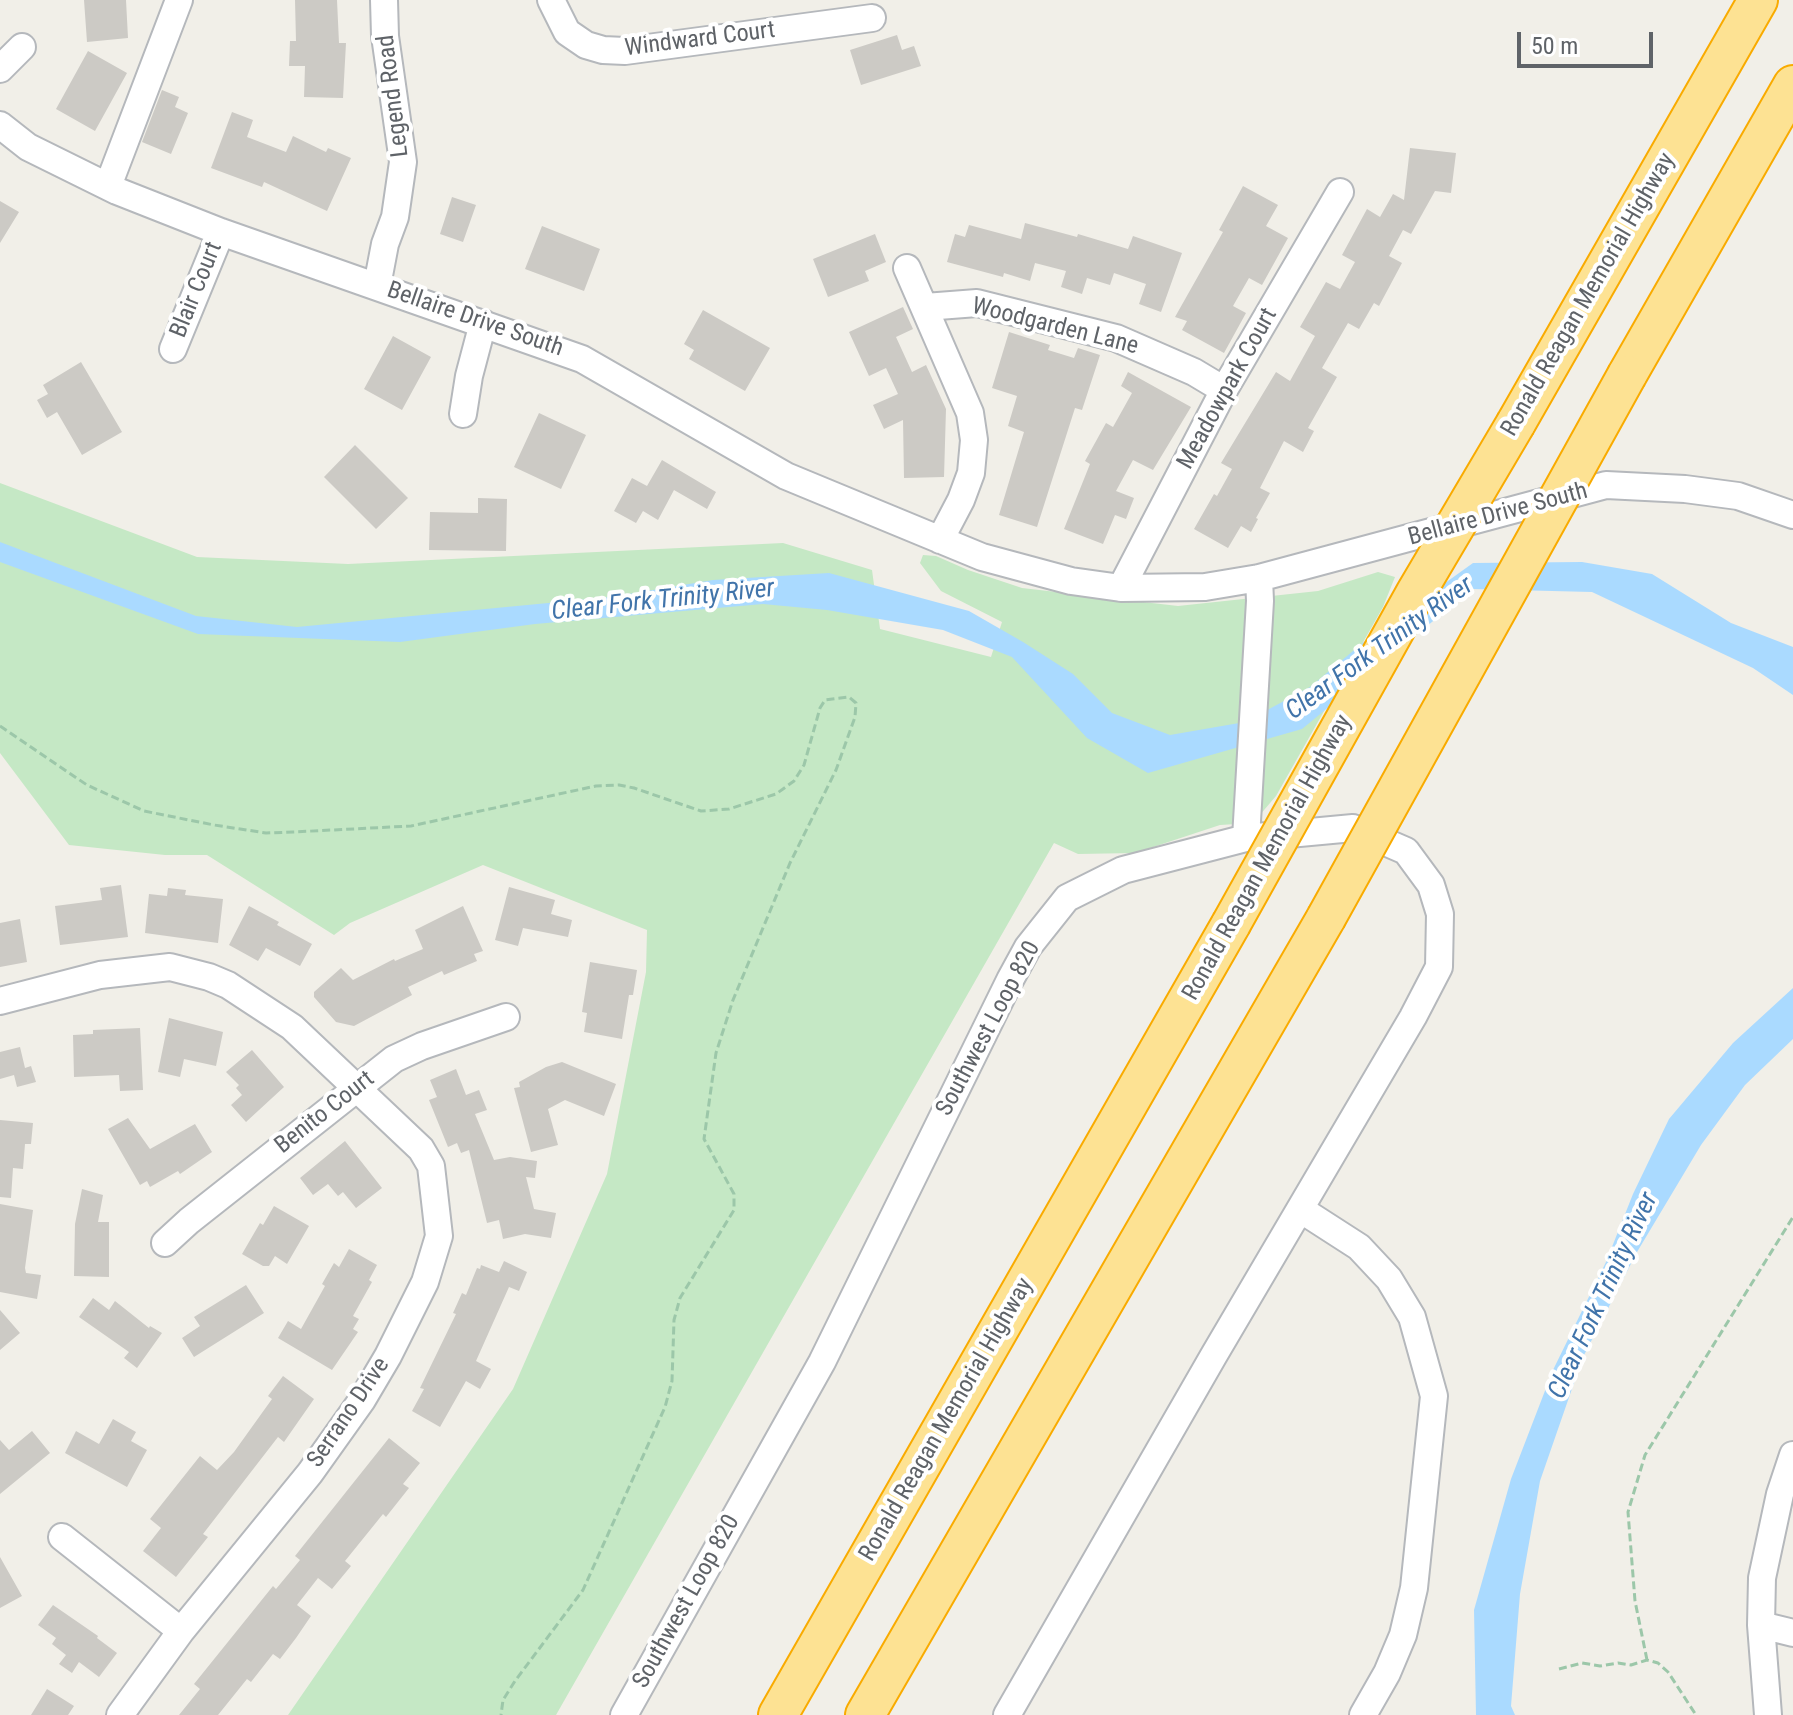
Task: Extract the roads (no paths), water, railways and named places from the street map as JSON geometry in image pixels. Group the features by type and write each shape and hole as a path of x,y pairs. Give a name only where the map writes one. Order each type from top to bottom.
{"highway":[{"name":"Ronald Reagan Memorial Highway","path":"778,1715 1231,924 1415,594 1758,0"},
{"path":"865,1715 1326,918 1627,375 1793,85"}],"street":[{"path":"108,186 179,0"},
{"name":"Legend Road","path":"377,286 385,244 395,217 403,162 385,36 384,0"},
{"name":"Windward Court","path":"551,0 567,32 586,45 603,50 625,51 872,18"},
{"path":"0,69 22,47"},
{"name":"Bellaire Drive South","path":"0,125 28,147 108,186 221,232 582,359 786,476 940,540 1021,569 1071,581 1121,588 1205,587 1259,578 1606,485 1685,489 1738,496 1791,509"},
{"name":"Meadowpark Court","path":"1121,588 1224,390 1340,192"},
{"name":"Blair Court","path":"173,349 221,232"},
{"path":"907,268 970,413 974,440 971,473 940,540"},
{"name":"Woodgarden Lane","path":"925,307 977,303 1116,338 1194,372 1224,390"},
{"path":"463,414 483,323"},
{"path":"1246,838 1259,578"},
{"name":"Southwest Loop 820","path":"624,1715 822,1362 1028,947 1067,898 1123,870 1246,838 1353,828 1406,851 1431,885 1440,914 1439,967 1413,1017 1007,1715"},
{"name":"Serrano Drive","path":"0,1001 100,975 170,967 209,977 228,985 292,1027 421,1149 431,1166 439,1236 425,1282 388,1356 362,1400 310,1473 181,1631 120,1715"},
{"name":"Benito Court","path":"165,1243 394,1059 506,1017"},
{"path":"1300,1209 1359,1247 1389,1279 1412,1317 1434,1396 1414,1588 1403,1635 1387,1673 1363,1715"},
{"path":"1768,1715 1761,1625 1762,1578 1780,1494 1793,1455"},
{"path":"62,1537 181,1631"},
{"path":"1761,1625 1793,1633"}],"water":[{"name":"Clear Fork Trinity River","path":"0,542 196,616 297,627 611,597 713,580 829,573 969,611 1073,674 1112,713 1170,735 1245,722 1310,687 1371,636 1473,563 1582,562 1652,574 1731,623 1793,647 1793,695 1753,668 1592,592 1472,589 1302,729 1148,773 1087,738 1012,657 943,630 827,610 763,604 535,624 400,642 198,634 0,562"},
{"name":"Clear Fork Trinity River","path":"1793,988 1793,1039 1745,1085 1701,1145 1637,1252 1583,1357 1540,1481 1520,1594 1511,1706 1515,1715 1476,1715 1474,1610 1511,1479 1553,1370 1606,1262 1633,1194 1669,1119 1733,1043"}]}
